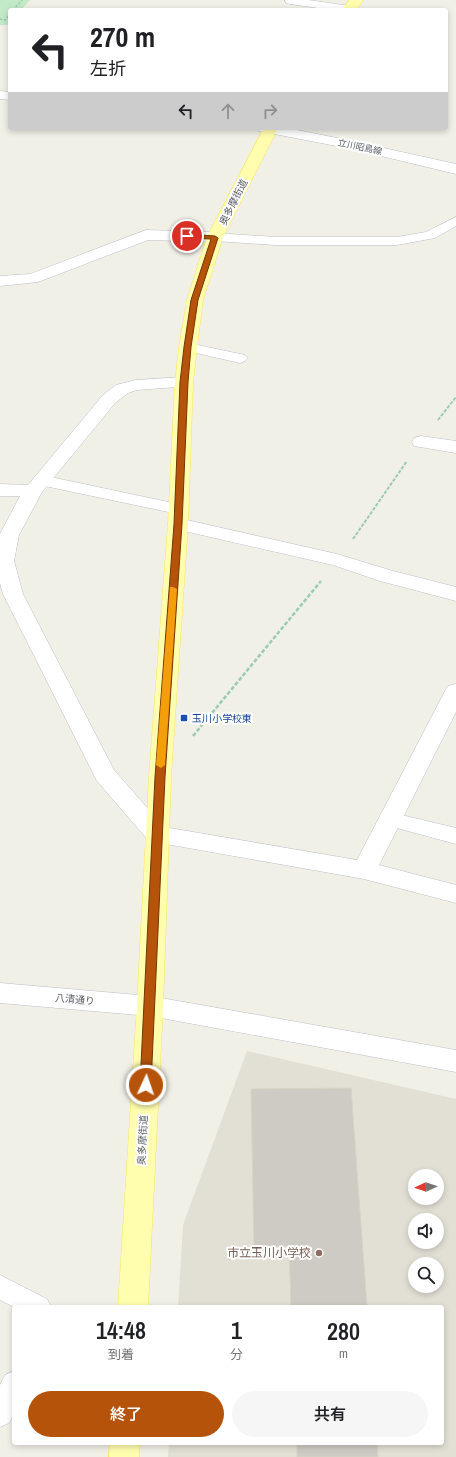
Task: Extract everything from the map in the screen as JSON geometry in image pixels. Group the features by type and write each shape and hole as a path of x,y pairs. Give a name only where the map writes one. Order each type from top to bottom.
{"main road":[{"name":"奥多摩街道","path":"133,1305 150,1006 160,777 178,516 184,382 188,347 195,300 215,238 268,130"},
{"path":"124,1457 125,1445"}],"street":[{"name":"立川昭島線","path":"279,130 456,169"},
{"path":"0,281 32,278 146,235 215,238"},
{"path":"184,382 136,385 122,389 109,399 37,486 9,535 6,548 4,561 14,594 105,775 157,835 364,870 456,894"},
{"path":"421,442 456,447"},
{"path":"0,490 37,486"},
{"path":"178,516 337,560 387,576 456,594"},
{"path":"364,870 456,691"},
{"name":"八清通り","path":"0,993 150,1006 456,1061"}],"lane":[{"path":"290,1 352,6"},
{"path":"215,238 275,241 398,241 430,235 456,221"},
{"path":"188,347 240,358"},
{"path":"37,486 178,516"},
{"path":"389,819 456,836"},
{"path":"0,1286 34,1305"},
{"path":"0,1414 12,1388"}],"path":[{"path":"15,8 22,0"},
{"path":"160,777 337,560 421,442 456,397"}],"shaded area":[{"name":"市立玉川小学校","path":"247,1051 456,1099 456,1457 168,1457 169,1445 444,1445 444,1305 178,1305 183,1225"}],"green space":[{"path":"0,0 30,0 23,8 8,8 8,24 0,25"}],"building":[{"path":"351,1088 367,1305 291,1305 289,1246 254,1247 251,1089"},
{"path":"297,1445 377,1445 378,1457 297,1457"}],"slow traffic":[{"path":"161,765 173,589"}],"place":[{"name":"玉川小学校東","path":"184,718"},
{"name":"市立玉川小学校","path":"319,1253"}],"route":[{"path":"146,1085 160,777 178,524 184,382 195,300 204,268 215,238 187,236"}]}
